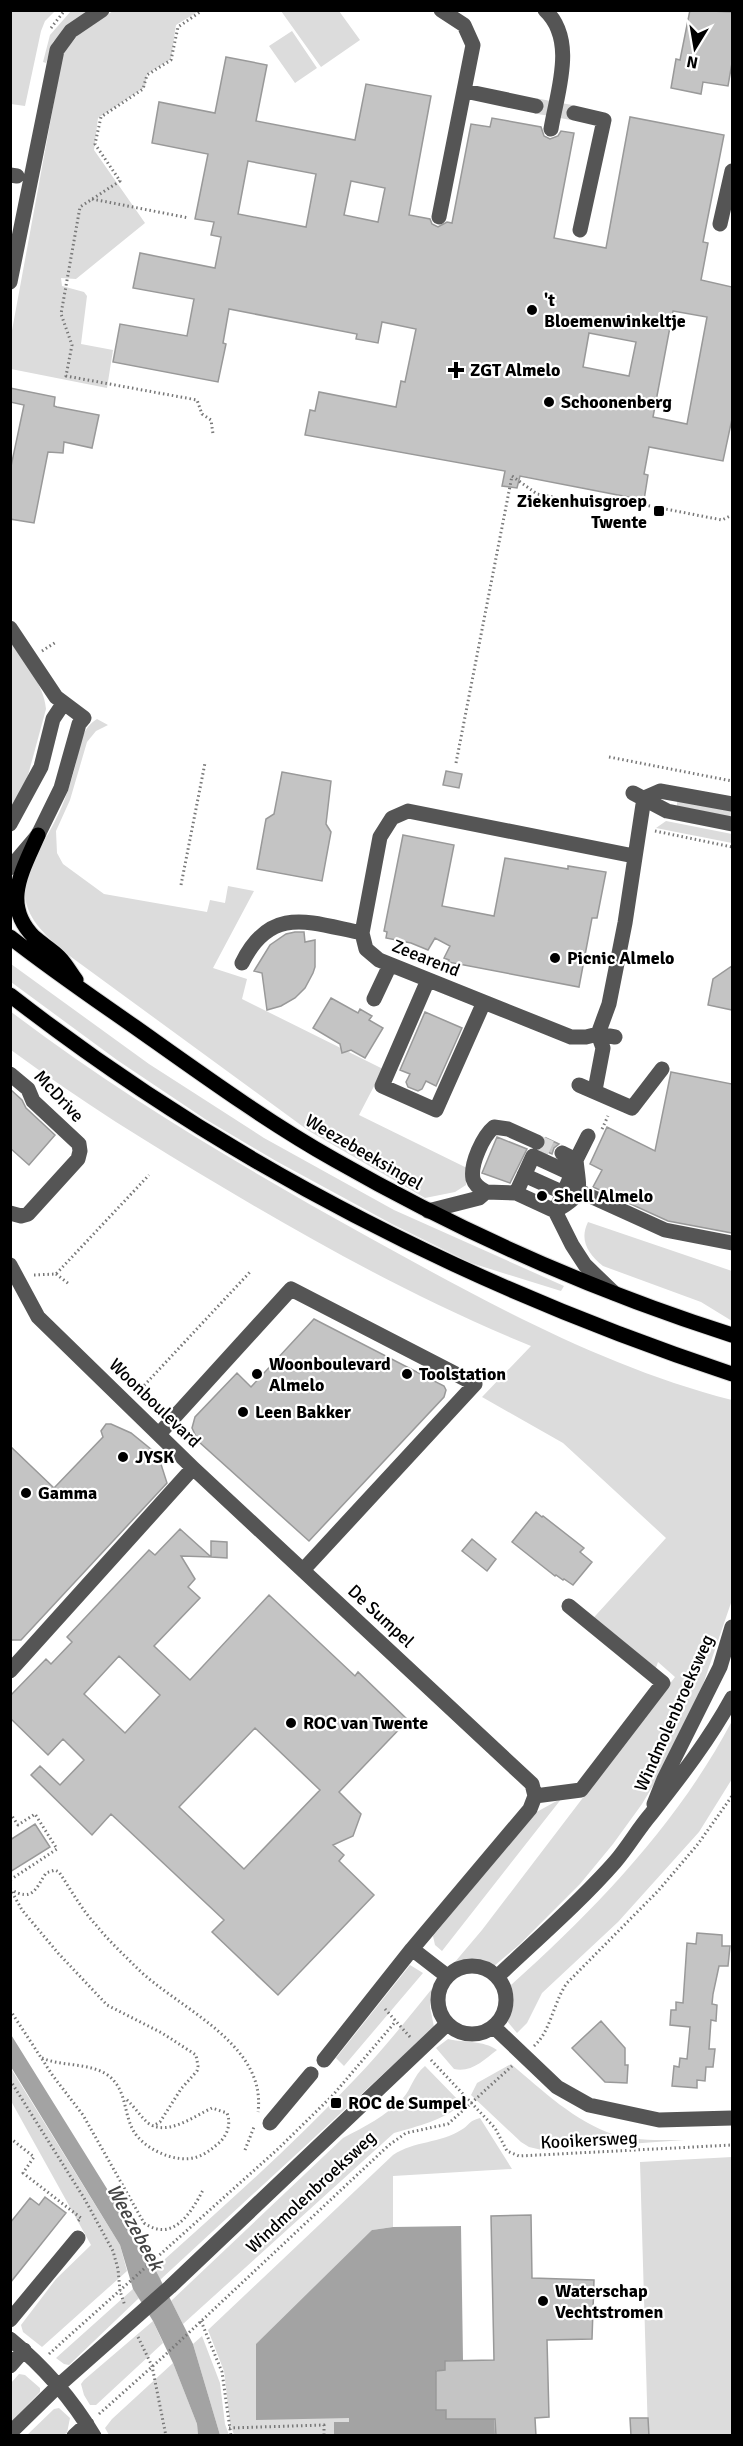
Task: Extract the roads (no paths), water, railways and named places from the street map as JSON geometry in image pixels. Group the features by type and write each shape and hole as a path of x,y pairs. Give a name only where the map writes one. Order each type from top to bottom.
{"main road":[{"path":"38,835 18,881 16,900 21,919 33,936 60,958 83,990"},
{"name":"Weezebeeksingel","path":"10,937 205,1076 333,1159 428,1211 501,1246 614,1293 729,1333"},
{"path":"10,995 68,1039 181,1115 333,1204 407,1243 487,1280 600,1327 732,1374"},
{"path":"705,1364 732,1383"}],"street":[{"path":"10,282 57,51 71,31 102,10"},
{"path":"439,217 472,45 464,25 441,10"},
{"path":"545,10 557,27 563,54 551,129"},
{"path":"465,91 536,106"},
{"path":"574,113 604,120 580,230"},
{"path":"720,224 732,171"},
{"path":"10,628 56,698 84,718 79,724 61,789 38,835 10,867"},
{"path":"10,824 34,785 53,719 63,704"},
{"path":"639,795 660,791 732,804"},
{"path":"639,795 667,811 732,824"},
{"path":"595,1090 603,1048 598,1034 609,1004 640,828 639,795"},
{"path":"242,963 261,936 273,927 291,921 362,933 380,837 392,818 408,811 634,856"},
{"name":"Zeearend","path":"362,933 366,949 379,960 390,965 571,1037 598,1034 615,1037"},
{"path":"374,999 390,965"},
{"path":"428,980 382,1086 436,1110 484,1002"},
{"path":"579,1085 632,1108 662,1069"},
{"name":"McDrive","path":"10,1074 28,1089 33,1101 79,1144 80,1151 78,1159 28,1214 21,1216 10,1213"},
{"path":"537,1142 508,1129 494,1127 488,1132 476,1158 472,1177 477,1186 486,1192 516,1193 555,1211 585,1265 614,1293"},
{"path":"555,1211 574,1201 578,1193 576,1160 588,1136"},
{"path":"562,1153 576,1160"},
{"path":"516,1193 524,1175 578,1193 665,1230 732,1242"},
{"path":"428,1211 479,1198 486,1192"},
{"name":"Woonboulevard","path":"10,1671 194,1468 38,1317 14,1270"},
{"path":"159,1434 291,1290 475,1384 304,1569"},
{"name":"De Sumpel","path":"194,1468 532,1784 536,1796"},
{"path":"324,2060 412,1948 530,1809 536,1796 580,1790 663,1683 569,1606"},
{"name":"Windmolenbroeksweg","path":"650,1815 664,1779 720,1667 732,1627"},
{"name":"Windmolenbroeksweg","path":"497,1977 565,1914 616,1861 685,1773 716,1729 732,1698"},
{"path":"412,1948 447,1976"},
{"path":"468,1966 484,1968 497,1977 504,1989 506,2000 502,2017 494,2027 483,2033 471,2035 458,2032 447,2024 439,2012 437,2001 440,1987 447,1976 455,1970 468,1966"},
{"name":"Windmolenbroeksweg","path":"10,2433 58,2386 170,2287 447,2024"},
{"path":"494,2027 557,2087 589,2105 658,2120 732,2118"},
{"path":"270,2123 311,2074"},
{"path":"10,2320 78,2238"},
{"path":"10,2338 58,2386 91,2430 74,2436"},
{"path":"10,2366 24,2350"}],"tunnel":[{"path":"536,106 574,113"},
{"path":"537,1142 562,1153"}],"place":[{"name":"'t Bloemenwinkeltje","path":"532,310"},
{"name":"ZGT Almelo","path":"456,370"},
{"name":"Schoonenberg","path":"549,402"},
{"name":"Ziekenhuisgroep Twente","path":"659,511"},
{"name":"Picnic Almelo","path":"555,958"},
{"name":"Shell Almelo","path":"542,1196"},
{"name":"Woonboulevard Almelo","path":"257,1374"},
{"name":"Toolstation","path":"407,1374"},
{"name":"Leen Bakker","path":"243,1412"},
{"name":"JYSK","path":"123,1457"},
{"name":"Gamma","path":"26,1493"},
{"name":"ROC van Twente","path":"291,1723"},
{"name":"ROC de Sumpel","path":"336,2103"},
{"name":"Waterschap Vechtstromen","path":"543,2301"}],"water label":[{"name":"Weezebeek","path":"135,2227"}]}
